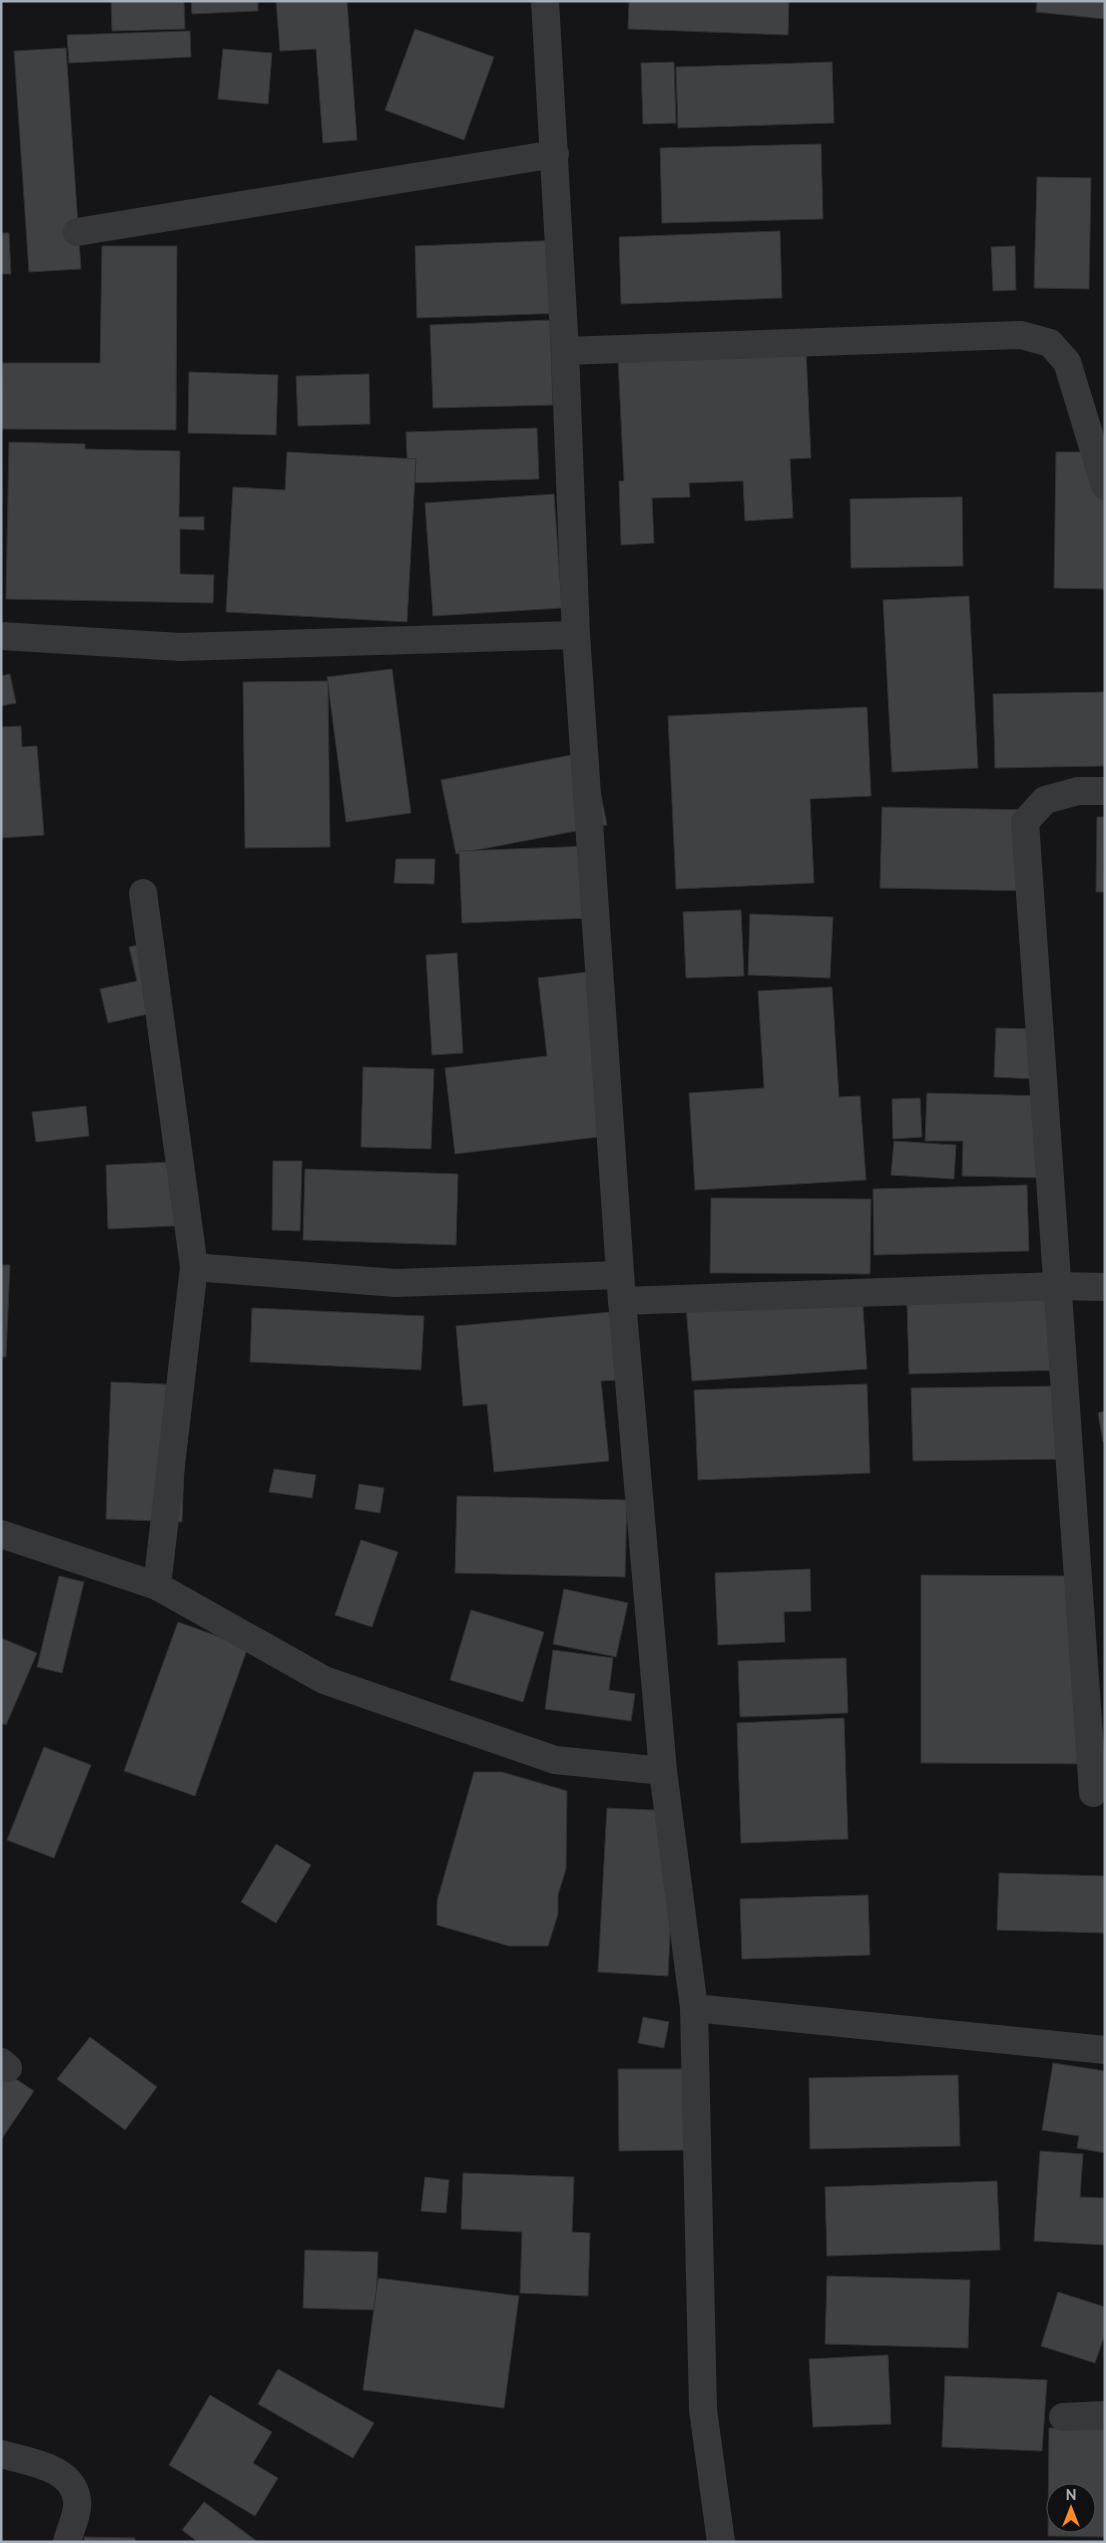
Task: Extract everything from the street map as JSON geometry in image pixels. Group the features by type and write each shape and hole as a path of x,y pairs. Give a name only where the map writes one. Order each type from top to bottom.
{"street":[{"path":"545,1 565,351 576,635 621,1288 663,1771 694,2008 703,2410 720,2542"},
{"path":"77,232 555,154"},
{"path":"565,351 1021,334 1050,343 1067,362 1105,486"},
{"path":"1,636 180,647 576,635"},
{"path":"1093,1793 1025,822 1045,800 1078,790 1105,790"},
{"path":"143,893 194,1267 157,1586"},
{"path":"194,1267 395,1283 621,1288 1105,1287"},
{"path":"1,1534 157,1586 324,1680 555,1760 663,1771"},
{"path":"694,2008 1105,2050"},
{"path":"1063,2417 1105,2415"},
{"path":"1,2454 61,2472 72,2484 78,2501 67,2542"}],"building":[{"path":"111,1 184,1 185,29 112,31"},
{"path":"191,1 258,1 258,11 192,14"},
{"path":"276,1 347,1 357,140 323,143 316,49 280,51"},
{"path":"629,1 789,1 788,35 628,29"},
{"path":"1037,1 1105,1 1105,19 1036,12"},
{"path":"415,29 494,57 464,140 385,110"},
{"path":"190,31 191,57 69,63 67,35"},
{"path":"66,48 81,269 29,272 14,51"},
{"path":"223,49 272,53 268,104 218,99"},
{"path":"674,62 676,123 643,124 641,63"},
{"path":"832,62 834,123 678,128 676,67"},
{"path":"821,144 823,219 662,223 660,148"},
{"path":"1037,177 1091,178 1089,289 1034,288"},
{"path":"780,231 782,298 621,304 619,237"},
{"path":"1,233 9,233 11,274 1,274"},
{"path":"564,240 567,313 417,318 415,246"},
{"path":"102,246 177,246 176,430 1,429 2,363 100,363"},
{"path":"1015,246 1016,290 993,291 991,247"},
{"path":"550,320 553,405 433,408 430,325"},
{"path":"806,351 811,458 790,459 793,518 745,521 743,481 689,483 690,497 652,498 654,543 621,545 619,481 624,481 618,360"},
{"path":"189,372 278,375 276,435 188,433"},
{"path":"369,374 370,424 298,426 296,376"},
{"path":"537,428 539,479 408,483 406,432"},
{"path":"9,442 85,444 85,449 180,451 179,517 204,517 204,530 180,529 180,574 214,575 213,603 6,599"},
{"path":"287,452 416,459 407,622 226,612 233,487 285,490"},
{"path":"1056,452 1105,452 1105,589 1054,588"},
{"path":"554,494 562,608 433,616 425,503"},
{"path":"962,497 963,566 851,568 850,499"},
{"path":"969,596 978,768 892,772 883,600"},
{"path":"392,669 411,813 346,822 327,677"},
{"path":"10,674 16,703 1,706 1,676"},
{"path":"328,681 330,847 245,848 243,682"},
{"path":"1105,692 1105,766 995,768 993,694"},
{"path":"867,707 871,796 810,799 814,883 676,889 668,716"},
{"path":"21,726 22,747 37,746 44,835 1,838 1,727"},
{"path":"592,751 607,825 456,854 441,780"},
{"path":"882,807 1034,810 1033,891 880,888"},
{"path":"1097,817 1105,817 1105,892 1096,892"},
{"path":"590,846 592,918 462,923 459,851"},
{"path":"396,859 435,859 434,884 394,883"},
{"path":"741,910 744,976 686,978 683,912"},
{"path":"750,914 833,917 830,978 748,975"},
{"path":"154,941 170,1009 108,1023 100,989 137,981 129,947"},
{"path":"457,953 463,1053 432,1055 426,955"},
{"path":"595,971 615,1135 455,1154 445,1068 547,1056 538,978"},
{"path":"832,987 839,1097 860,1096 866,1180 695,1190 689,1093 764,1088 758,991"},
{"path":"996,1028 1038,1029 1036,1079 994,1077"},
{"path":"363,1067 434,1069 431,1149 361,1147"},
{"path":"927,1093 1048,1096 1046,1178 962,1176 963,1141 925,1141"},
{"path":"920,1098 922,1137 893,1139 892,1099"},
{"path":"86,1106 89,1136 36,1142 32,1112"},
{"path":"894,1141 956,1145 954,1179 891,1175"},
{"path":"192,1161 194,1225 108,1229 106,1165"},
{"path":"273,1161 302,1161 300,1231 272,1230"},
{"path":"305,1169 458,1174 456,1245 303,1240"},
{"path":"1027,1185 1029,1251 874,1255 873,1189"},
{"path":"711,1198 871,1199 870,1274 710,1273"},
{"path":"1,1265 10,1265 6,1357 1,1357"},
{"path":"862,1292 867,1369 692,1381 686,1305"},
{"path":"1063,1299 1065,1370 909,1374 907,1303"},
{"path":"252,1308 424,1316 421,1370 250,1362"},
{"path":"611,1312 617,1380 601,1381 609,1461 494,1472 487,1404 463,1406 456,1326"},
{"path":"111,1382 187,1385 182,1522 106,1519"},
{"path":"867,1384 870,1473 698,1480 694,1390"},
{"path":"1064,1386 1066,1459 913,1461 911,1388"},
{"path":"1105,1411 1105,1442 1103,1442 1098,1413"},
{"path":"274,1469 316,1475 312,1498 269,1492"},
{"path":"359,1484 384,1488 380,1513 355,1509"},
{"path":"457,1496 627,1500 625,1577 455,1573"},
{"path":"361,1540 398,1552 372,1627 335,1615"},
{"path":"810,1569 811,1611 784,1612 785,1642 718,1645 715,1573"},
{"path":"921,1575 1077,1576 1095,1764 921,1763"},
{"path":"59,1576 84,1582 62,1673 37,1667"},
{"path":"564,1589 628,1603 616,1657 553,1644"},
{"path":"471,1610 544,1632 523,1702 450,1680"},
{"path":"178,1622 248,1647 195,1796 124,1771"},
{"path":"1,1638 37,1653 6,1725 1,1723"},
{"path":"553,1650 613,1658 609,1690 635,1694 631,1721 545,1709"},
{"path":"846,1658 848,1713 740,1717 738,1661"},
{"path":"844,1718 848,1839 741,1843 737,1723"},
{"path":"44,1747 91,1765 54,1858 7,1840"},
{"path":"474,1772 502,1772 567,1791 566,1869 558,1895 558,1914 548,1946 509,1946 437,1925 437,1901"},
{"path":"607,1808 676,1811 668,1976 598,1972"},
{"path":"276,1844 311,1865 276,1923 241,1902"},
{"path":"999,1873 1105,1876 1105,1933 997,1930"},
{"path":"868,1895 870,1955 742,1959 740,1899"},
{"path":"643,2017 669,2022 664,2048 638,2043"},
{"path":"90,2037 157,2087 125,2130 57,2079"},
{"path":"1053,2063 1105,2071 1105,2153 1077,2148 1079,2136 1042,2130"},
{"path":"1,2069 34,2091 1,2140"},
{"path":"618,2069 688,2069 689,2150 619,2151"},
{"path":"958,2075 960,2146 810,2149 809,2078"},
{"path":"1040,2151 1083,2154 1080,2197 1105,2198 1105,2245 1034,2241"},
{"path":"463,2173 574,2177 572,2232 590,2233 588,2296 520,2293 522,2232 461,2229"},
{"path":"425,2177 449,2180 446,2213 421,2211"},
{"path":"997,2181 1000,2250 827,2256 825,2187"},
{"path":"305,2250 378,2252 376,2310 303,2308"},
{"path":"827,2276 970,2280 968,2348 825,2344"},
{"path":"378,2278 519,2296 504,2408 363,2390"},
{"path":"1058,2292 1105,2307 1105,2334 1095,2363 1041,2346"},
{"path":"888,2355 891,2424 813,2427 809,2359"},
{"path":"278,2369 374,2423 353,2458 258,2404"},
{"path":"945,2376 1047,2380 1042,2451 942,2447"},
{"path":"210,2395 272,2432 253,2463 278,2478 255,2516 169,2465"},
{"path":"1049,2428 1105,2429 1105,2537 1048,2536 1048,2533 1096,2533 1096,2483 1048,2483"},
{"path":"204,2502 258,2542 198,2542 182,2530"},
{"path":"84,2537 135,2538 135,2542 84,2542"}]}
